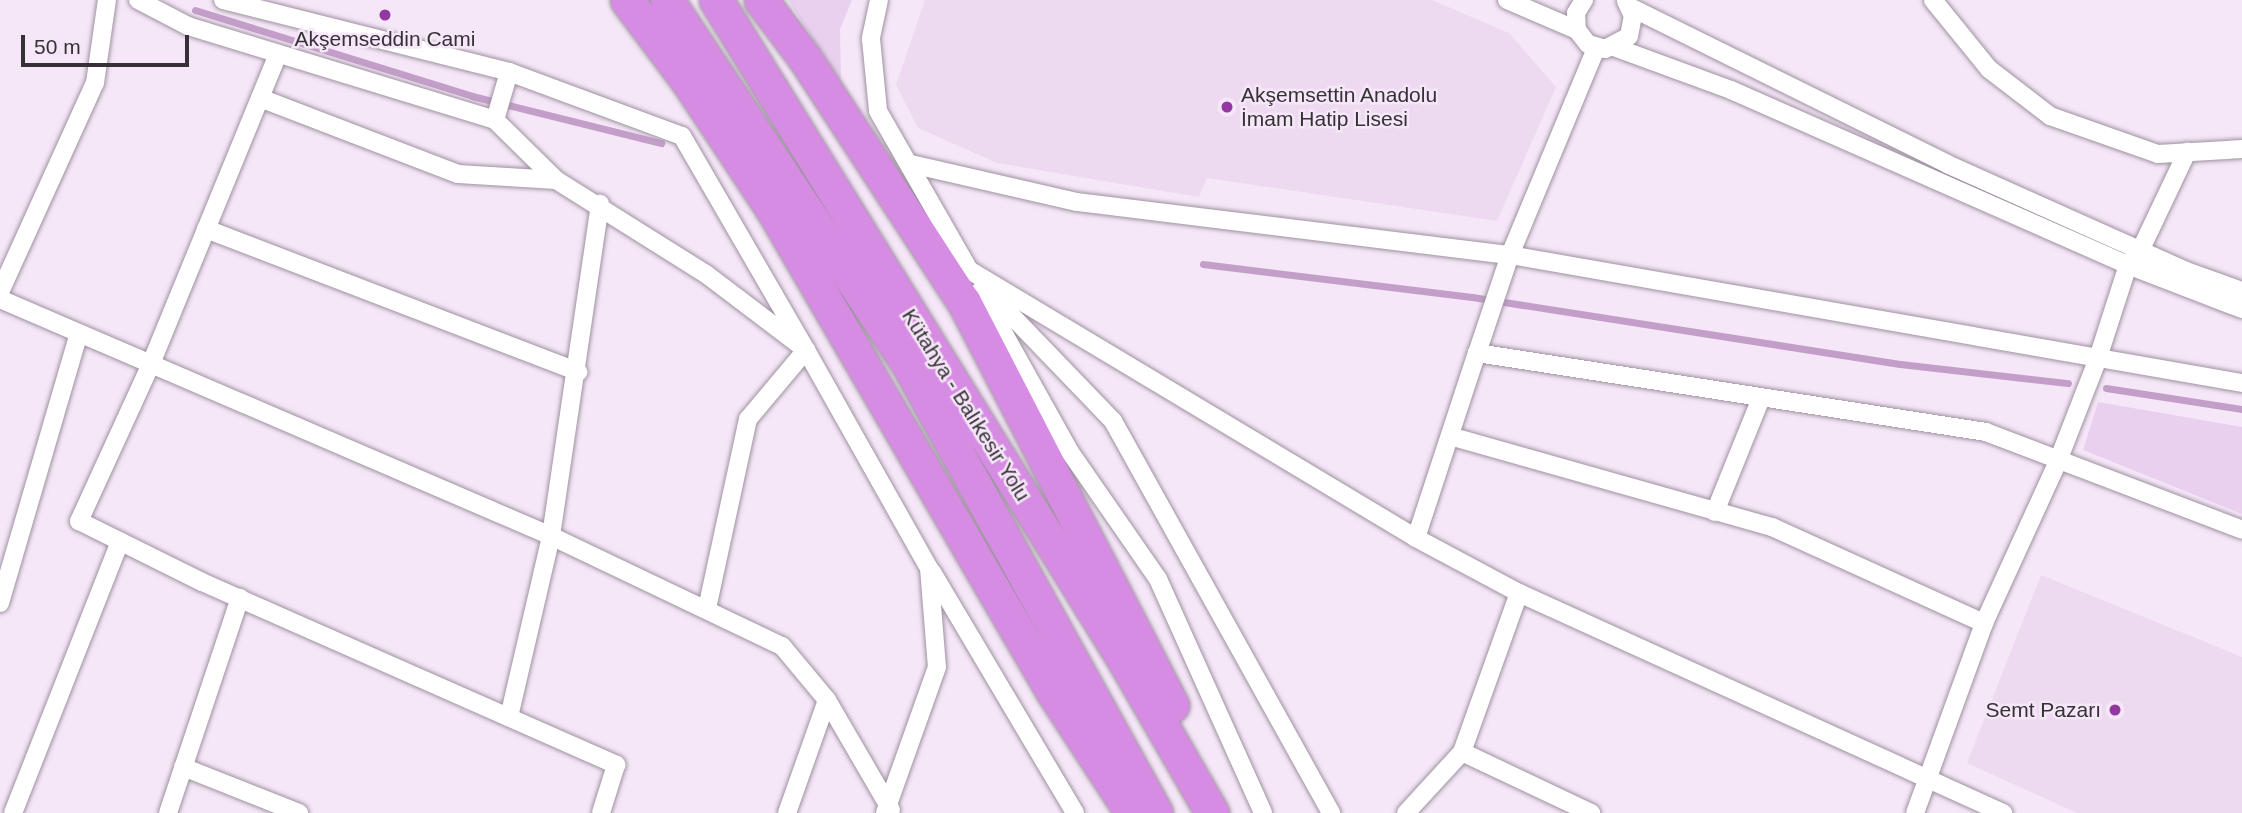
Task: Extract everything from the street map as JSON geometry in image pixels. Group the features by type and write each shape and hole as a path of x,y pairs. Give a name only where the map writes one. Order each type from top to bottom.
{"highway":[{"path":"626,0 687,79 773,211 1053,692 1132,813"},
{"name":"Kütahya - Balıkesir Yolu","path":"667,0 908,365 1156,813"},
{"name":"Kütahya - Balıkesir Yolu","path":"716,0 1127,665 1212,813"},
{"path":"761,0 804,57 964,302 1141,638 1220,813"}],"street":[{"path":"0,292 95,83 107,0"},
{"path":"138,0 188,26 495,120 556,180 600,204 706,274 806,350"},
{"path":"223,0 509,72 682,136 929,568 1075,813"},
{"path":"879,0 871,39 876,100 1070,452 1158,579 1263,813"},
{"path":"1507,0 1577,30 1605,47 1731,90 2134,258 2242,291"},
{"path":"1577,30 1576,13 1584,0"},
{"path":"1933,0 1989,69 2050,116 2158,153 2242,149"},
{"path":"1416,538 1510,256 1605,47 1629,36 1628,4 2134,258 2242,309"},
{"path":"278,54 151,364 79,522 240,598 617,765 601,813"},
{"path":"495,120 509,72"},
{"path":"260,99 458,174 556,180"},
{"path":"1915,813 1984,623 2058,461 2134,258 2187,152"},
{"path":"911,164 1077,202 1510,256 2096,361 2242,383"},
{"path":"509,718 551,536 578,372 600,204"},
{"path":"206,229 578,372"},
{"path":"968,270 1416,538 1519,593 2003,813"},
{"path":"968,270 1113,421 1331,813"},
{"path":"0,299 551,536 646,585 707,609 782,646 827,700 889,811"},
{"path":"0,603 79,333"},
{"path":"707,609 748,419 806,350"},
{"path":"1477,353 1986,432 2242,530"},
{"path":"1714,512 1761,398"},
{"path":"1450,436 1772,527 1984,623"},
{"path":"13,813 120,541"},
{"path":"889,811 937,667 929,568"},
{"path":"1406,813 1462,752 1519,593"},
{"path":"168,813 240,598"},
{"path":"787,813 827,700"},
{"path":"1462,752 1591,813"},
{"path":"183,766 299,813"}],"shaded area":[{"path":"788,0 852,0 840,29 841,82"},
{"name":"Akşemsettin Anadolu İmam Hatip Lisesi","path":"925,0 1432,0 1509,33 1556,87 1497,221 1207,178 1199,197 997,163 918,128 896,85"},
{"path":"2098,402 2242,427 2242,514 2083,450"},
{"name":"Semt Pazarı","path":"2041,575 2242,657 2242,813 2077,813 1967,763"}],"waterway":[{"path":"195,10 472,96 661,143"},
{"path":"1203,264 1472,297 1900,364 2068,383"},
{"path":"2106,388 2242,409"}],"place":[{"name":"Akşemseddin Cami","path":"385,15"},
{"name":"Akşemsettin Anadolu İmam Hatip Lisesi","path":"1227,107"},
{"name":"Semt Pazarı","path":"2115,710"}]}
